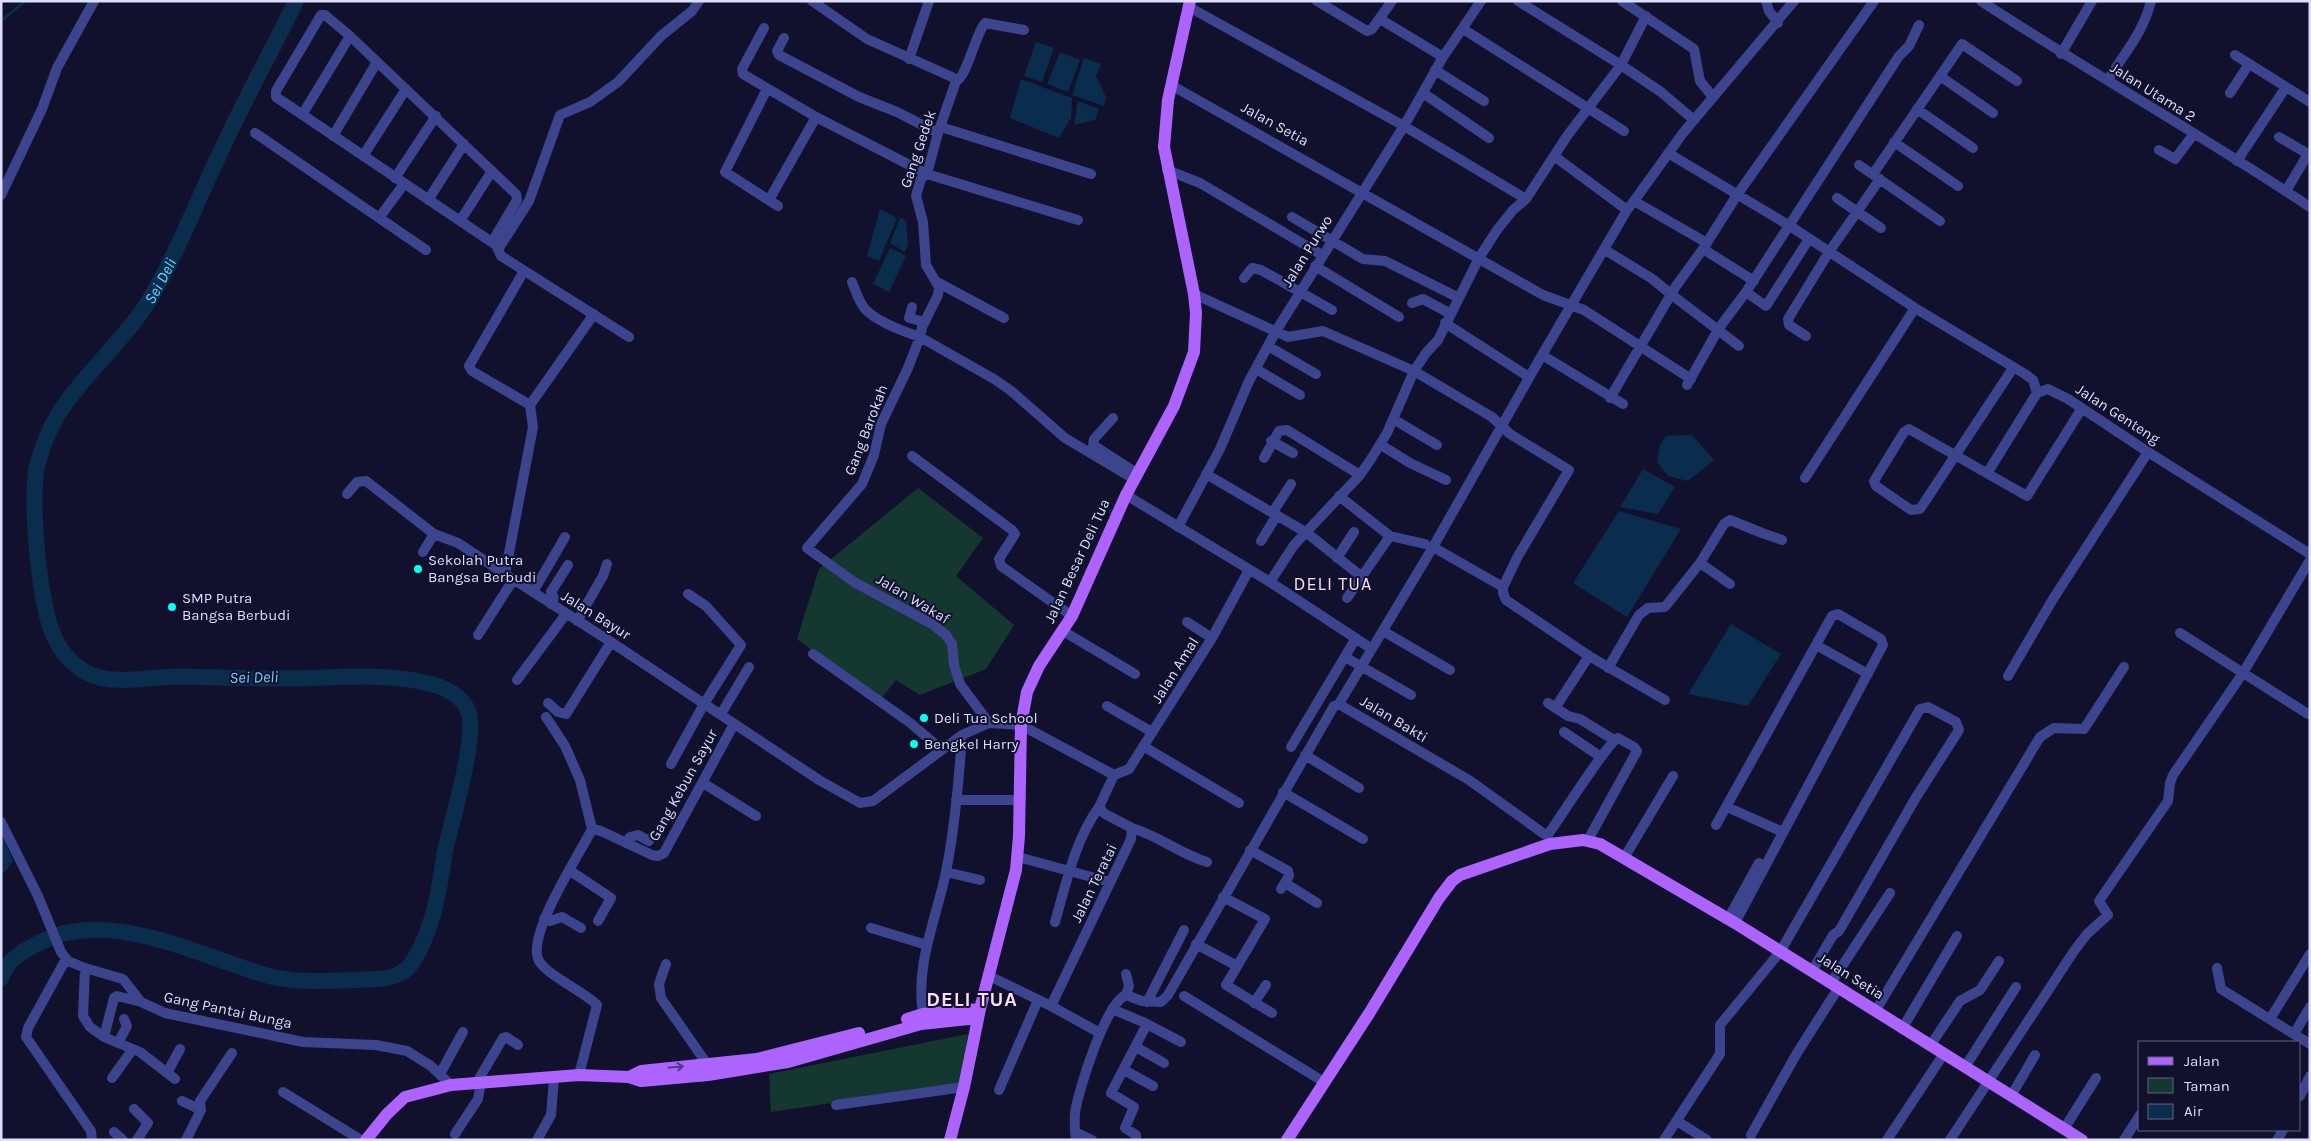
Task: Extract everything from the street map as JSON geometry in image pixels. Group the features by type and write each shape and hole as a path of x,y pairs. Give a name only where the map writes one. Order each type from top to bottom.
{"main road":[{"name":"Jalan Besar Deli Tua","path":"950,1140 1018,857 1021,725 1027,692 1034,675 1072,616 1126,495 1174,406 1194,352 1196,313 1194,294 1167,170 1164,147 1172,85 1190,4"},
{"path":"1287,1140 1439,898 1452,881 1460,875 1548,840 1594,842"},
{"name":"Jalan Setia","path":"1594,842 1732,921 1876,1010 1943,1055 2082,1140"},
{"path":"629,1077 641,1071 787,1053 923,1014 979,1014"},
{"path":"369,1138 387,1114 405,1097 451,1085 579,1075 629,1077 641,1081 759,1068 817,1054 921,1024 979,1014"}],"street":[{"path":"1,194 42,108 57,68 94,1"},
{"path":"496,245 529,201 560,115 590,102 618,82 662,36 692,11 699,1"},
{"path":"812,1 867,39 909,59 952,76 956,81"},
{"path":"909,59 929,1"},
{"path":"1317,1 1367,31 1372,29 1392,1"},
{"name":"Jalan Purwo","path":"1178,527 1276,331 1331,240 1404,126 1435,70 1481,1"},
{"path":"1518,1 1661,92 1694,120"},
{"path":"1622,1 1694,49 1700,81 1713,96"},
{"path":"1766,1 1769,11 1778,23"},
{"name":"Jalan Bakti","path":"1548,840 1470,780 1337,705 1383,632 1429,546 1627,210 1668,153 1713,96 1778,23 1794,1"},
{"path":"1610,398 1676,286 1705,246 1737,195 1874,1"},
{"name":"Jalan Utama 2","path":"1981,1 2061,54 2108,80 2310,207"},
{"path":"2061,54 2092,1"},
{"path":"2108,80 2146,21 2151,1"},
{"path":"1190,4 1404,126 1526,199"},
{"path":"496,245 518,197 436,116 350,36 325,15 318,18 275,94 277,98 496,245 501,256 524,272 629,337"},
{"path":"1270,582 1294,545 1307,533 1338,496 1360,475 1381,445 1414,371 1426,353 1438,340 1479,258 1502,223 1526,199 1554,156 1621,65 1646,16"},
{"path":"1380,19 1444,57"},
{"name":"Gang Gedek","path":"937,282 926,266 923,222 916,196 922,179 927,174 956,81 963,76 977,34 983,24 1024,30"},
{"path":"1719,328 1746,292 1790,226 1899,56 1909,46 1919,25"},
{"path":"764,28 741,72 767,89 816,117 927,174 1078,220"},
{"path":"1463,29 1588,110 1624,131"},
{"path":"302,115 350,36"},
{"path":"784,38 777,51 779,55 859,97 940,130 1091,174"},
{"path":"1806,336 1789,325 1788,319 1829,252 1857,212 1894,142 1962,44 2017,81"},
{"path":"2235,55 2310,102"},
{"path":"333,136 377,62"},
{"path":"2230,93 2249,64"},
{"path":"1435,70 1484,100"},
{"path":"1940,76 1993,113"},
{"name":"Jalan Setia","path":"1172,85 1543,295 1584,310 1689,382 1719,328"},
{"path":"2236,162 2286,87"},
{"path":"364,156 406,89"},
{"path":"767,89 725,172 773,203 816,117"},
{"path":"1423,93 1489,138"},
{"path":"1917,109 1973,148"},
{"path":"379,218 436,116"},
{"path":"255,132 426,250"},
{"path":"2159,150 2176,159 2193,135"},
{"path":"2279,137 2309,155 2286,191"},
{"path":"1894,142 1958,186"},
{"path":"428,200 464,144"},
{"path":"1668,153 1790,226 1915,308 2033,380 2037,393 1988,472"},
{"path":"1554,156 1627,210"},
{"path":"1859,165 1940,220"},
{"path":"1167,170 1200,183 1322,255"},
{"path":"460,221 492,171"},
{"path":"1836,198 1881,228"},
{"path":"1634,202 1705,246 1754,280"},
{"path":"1292,218 1366,260 1385,261 1458,298"},
{"path":"1746,292 1766,306 1809,239"},
{"path":"1605,250 1651,278 1719,328 1739,346"},
{"path":"1315,266 1400,318"},
{"path":"1244,278 1252,268 1270,274 1332,310"},
{"path":"524,272 469,366 472,371 530,405"},
{"path":"852,282 858,298 867,311 902,330 920,337 994,379 1070,441 1136,477"},
{"path":"937,282 1004,318"},
{"path":"920,337 938,295 937,282"},
{"path":"1194,294 1291,338 1316,330 1323,331 1414,371 1492,417 1510,434 1570,470 1518,556 1503,587 1503,594 1506,600 1589,656 1665,700"},
{"path":"1412,303 1423,299 1529,376"},
{"path":"912,307 909,318 925,322"},
{"path":"1805,478 1915,308"},
{"path":"478,635 509,577 533,427 530,405 594,314"},
{"name":"Gang Barokah","path":"807,548 862,484 874,456 881,424 908,368 920,337"},
{"path":"1268,346 1316,374"},
{"path":"1542,355 1610,398 1623,404"},
{"path":"1256,368 1300,395"},
{"path":"2013,368 1955,455 1920,509 1912,510 1874,484 1907,430 1922,436 1955,455 1988,472 2028,496 2082,408"},
{"name":"Jalan Genteng","path":"2037,393 2045,389 2052,390 2310,554"},
{"path":"1112,418 1094,439 1093,445 1136,477"},
{"path":"1393,419 1437,445"},
{"path":"1264,458 1271,441 1279,431 1287,430 1360,475"},
{"path":"1271,441 1293,453"},
{"path":"1381,445 1410,463 1446,480"},
{"path":"2008,676 2053,599 2148,452"},
{"path":"912,456 1012,530 1015,534 1014,539 999,559 1001,566 1072,616"},
{"path":"1206,474 1307,533 1362,578"},
{"name":"Jalan Bayur","path":"347,494 357,482 366,481 434,534 458,543 577,622 612,642 819,780 860,803 873,801 962,735 989,723 1021,725"},
{"path":"1261,541 1291,484"},
{"path":"1126,495 1270,582 1372,649"},
{"path":"1338,496 1390,536 1429,546 1503,587"},
{"path":"1608,668 1639,615 1648,608 1665,607 1700,563 1724,524 1730,520 1737,521 1762,534 1782,540"},
{"path":"1337,558 1354,532"},
{"path":"422,552 434,534"},
{"path":"1347,598 1390,536"},
{"path":"532,592 565,537"},
{"name":"Jalan Wakaf","path":"807,548 854,582 932,624 946,634 952,644 954,665 960,684 989,723"},
{"path":"1950,1140 2074,951 2087,934 2108,916 2108,912 2099,901 2168,801 2173,775 2243,673 2310,560"},
{"path":"1700,563 1730,584"},
{"path":"551,604 554,598 551,592 568,564"},
{"path":"577,622 603,576 606,564"},
{"name":"Jalan Amal","path":"1114,775 1129,769 1212,638 1250,570"},
{"path":"671,764 704,704 741,644 714,618 706,606 688,594"},
{"path":"517,680 566,614"},
{"path":"1716,826 1832,616 1838,614 1884,642 1732,921"},
{"path":"1187,622 1212,638"},
{"path":"1063,631 1135,674"},
{"path":"1383,632 1450,670"},
{"path":"2180,633 2308,714"},
{"path":"1291,747 1356,638"},
{"path":"548,703 558,712 566,714 612,642"},
{"path":"1816,646 1868,674"},
{"path":"813,654 909,722 941,749"},
{"path":"1344,656 1411,695"},
{"path":"1589,656 1551,706 1568,716 1580,719 1614,740 1622,740 1637,751 1594,842"},
{"path":"720,714 749,667"},
{"path":"1876,1010 2040,737 2054,728 2084,729 2124,667"},
{"path":"1126,995 1147,1002 1161,1002 1166,998 1305,754 1337,705 1320,698"},
{"path":"1107,706 1152,732"},
{"path":"1664,1140 1720,1054 1720,1025 1780,952 1920,709 1928,707 1956,722 1959,730 1915,799 1839,931 1833,935 1812,971"},
{"path":"546,717 565,746 580,780 592,829 544,919 537,939 539,961 546,969 597,1005 579,1075"},
{"name":"Gang Kebun Sayur","path":"592,829 601,830 652,855 661,855 703,783 734,724"},
{"path":"1021,725 1114,775 1105,799 1090,821 1070,870 1055,922"},
{"path":"1564,732 1601,756"},
{"path":"923,1014 920,988 927,945 946,872 956,800 962,735"},
{"path":"1548,840 1601,756 1614,740"},
{"path":"1143,746 1239,803"},
{"path":"1305,754 1360,788"},
{"path":"1624,858 1673,776"},
{"path":"703,783 756,816"},
{"path":"1283,792 1363,839"},
{"path":"956,800 1019,800"},
{"path":"1099,807 1105,814 1132,828 1149,834 1182,853 1207,862"},
{"path":"1727,807 1780,831"},
{"path":"1,822 40,902 63,955 28,1028 26,1037 91,1131 92,1140"},
{"name":"Jalan Teratai","path":"1051,1006 1129,846 1132,828"},
{"path":"626,843 630,837 638,836 649,841"},
{"path":"1250,850 1288,871 1289,876 1283,886 1317,903"},
{"path":"1018,857 1110,882"},
{"path":"569,870 611,898 598,921"},
{"path":"946,872 980,880"},
{"path":"1751,1135 1835,985 1890,893"},
{"path":"1223,897 1265,918 1226,985 1272,1013"},
{"path":"544,919 550,921 562,917 581,928"},
{"path":"871,928 927,945"},
{"path":"1147,1002 1184,930"},
{"path":"1902,1029 1958,936"},
{"path":"1196,944 1237,966"},
{"path":"2270,1019 2310,954"},
{"name":"Gang Pantai Bunga","path":"63,955 85,968 123,978 141,1002 164,1013 303,1042 376,1045 400,1050 414,1055 431,1066 451,1085"},
{"path":"1930,1046 1960,1001 1980,990 1998,961"},
{"path":"666,964 659,984 661,998 707,1064"},
{"path":"85,968 83,1016 90,1027 104,1037 133,1049 152,1060 171,1076 180,1049"},
{"path":"2217,968 2221,989 2310,1044"},
{"path":"1092,1140 1075,1136 1075,1111 1100,1033 1117,1000 1126,995 1129,986 1126,974"},
{"path":"989,976 1051,1006 1100,1033"},
{"path":"1254,1003 1266,985"},
{"path":"1965,1067 2016,986"},
{"path":"104,1037 114,998 117,996 141,1002"},
{"path":"1184,996 1324,1082"},
{"path":"999,1090 1038,1000"},
{"path":"2294,1034 2310,1007"},
{"path":"1112,1009 1147,1024 1181,1042"},
{"path":"118,1043 127,1026 124,1019"},
{"path":"1136,1140 1136,1136 1125,1128 1134,1107 1111,1093 1147,1024"},
{"path":"440,1074 463,1032"},
{"path":"455,1134 478,1099 479,1082 503,1038 506,1037 518,1045"},
{"path":"1136,1047 1164,1063"},
{"path":"112,1078 133,1049"},
{"path":"186,1140 201,1110 200,1101 232,1053"},
{"path":"1887,1140 1943,1055"},
{"path":"2011,1096 2035,1056"},
{"path":"1124,1070 1153,1086"},
{"path":"2301,1094 2310,1076"},
{"path":"537,1140 551,1115 554,1078"},
{"path":"2064,1129 2096,1078"},
{"path":"836,1105 964,1087"},
{"path":"283,1092 369,1138"},
{"path":"1080,1096 1090,1101"},
{"path":"182,1101 201,1110"},
{"path":"134,1109 148,1123 137,1140"},
{"path":"2124,1140 2138,1118"},
{"path":"1677,1121 1707,1140"},
{"path":"114,1132 123,1140"}],"green space":[{"path":"918,488 983,538 956,576 1014,625 986,669 920,695 896,680 880,700 797,639 819,569"},
{"path":"968,1034 961,1084 771,1112 769,1074"}],"water":[{"path":"1036,42 1054,48 1042,82 1024,76"},
{"path":"1060,52 1080,60 1068,92 1047,84"},
{"path":"1084,58 1101,64 1096,76 1106,97 1104,106 1072,95"},
{"path":"1021,79 1072,98 1071,118 1059,138 1010,118"},
{"path":"1078,101 1099,109 1095,120 1074,125"},
{"path":"880,209 897,218 879,261 867,256"},
{"path":"900,218 906,221 908,244 905,252 890,243"},
{"path":"890,248 906,256 889,292 873,284"},
{"path":"1692,435 1714,460 1688,481 1668,476 1657,462 1660,445 1666,436"},
{"path":"1643,469 1675,487 1658,514 1620,507"},
{"path":"1619,511 1681,529 1627,617 1573,583"},
{"path":"1731,624 1781,654 1748,706 1688,694"},
{"path":"1,832 13,861 6,871 1,873"}],"waterway":[{"path":"1,21 25,1"},
{"name":"Sei Deli","path":"1,978 12,960 28,949 65,933 89,930 114,931 165,941 260,974 284,979 315,981 381,979 398,975 409,967 419,951 430,922 469,742 469,714 464,704 451,692 419,681 387,677 271,679 166,677 119,680 101,678 80,668 60,648 49,621 40,576 35,523 35,477 49,431 66,403 129,328 148,302 178,246 230,132 296,1"}],"place":[{"name":"Sekolah Putra Bangsa Berbudi","path":"418,569"},
{"name":"SMP Putra Bangsa Berbudi","path":"172,607"},
{"name":"Deli Tua School","path":"924,718"},
{"name":"Bengkel Harry","path":"914,744"}],"district":[{"name":"DELI TUA","path":"1333,584"},
{"name":"DELI TUA","path":"972,999"}]}
